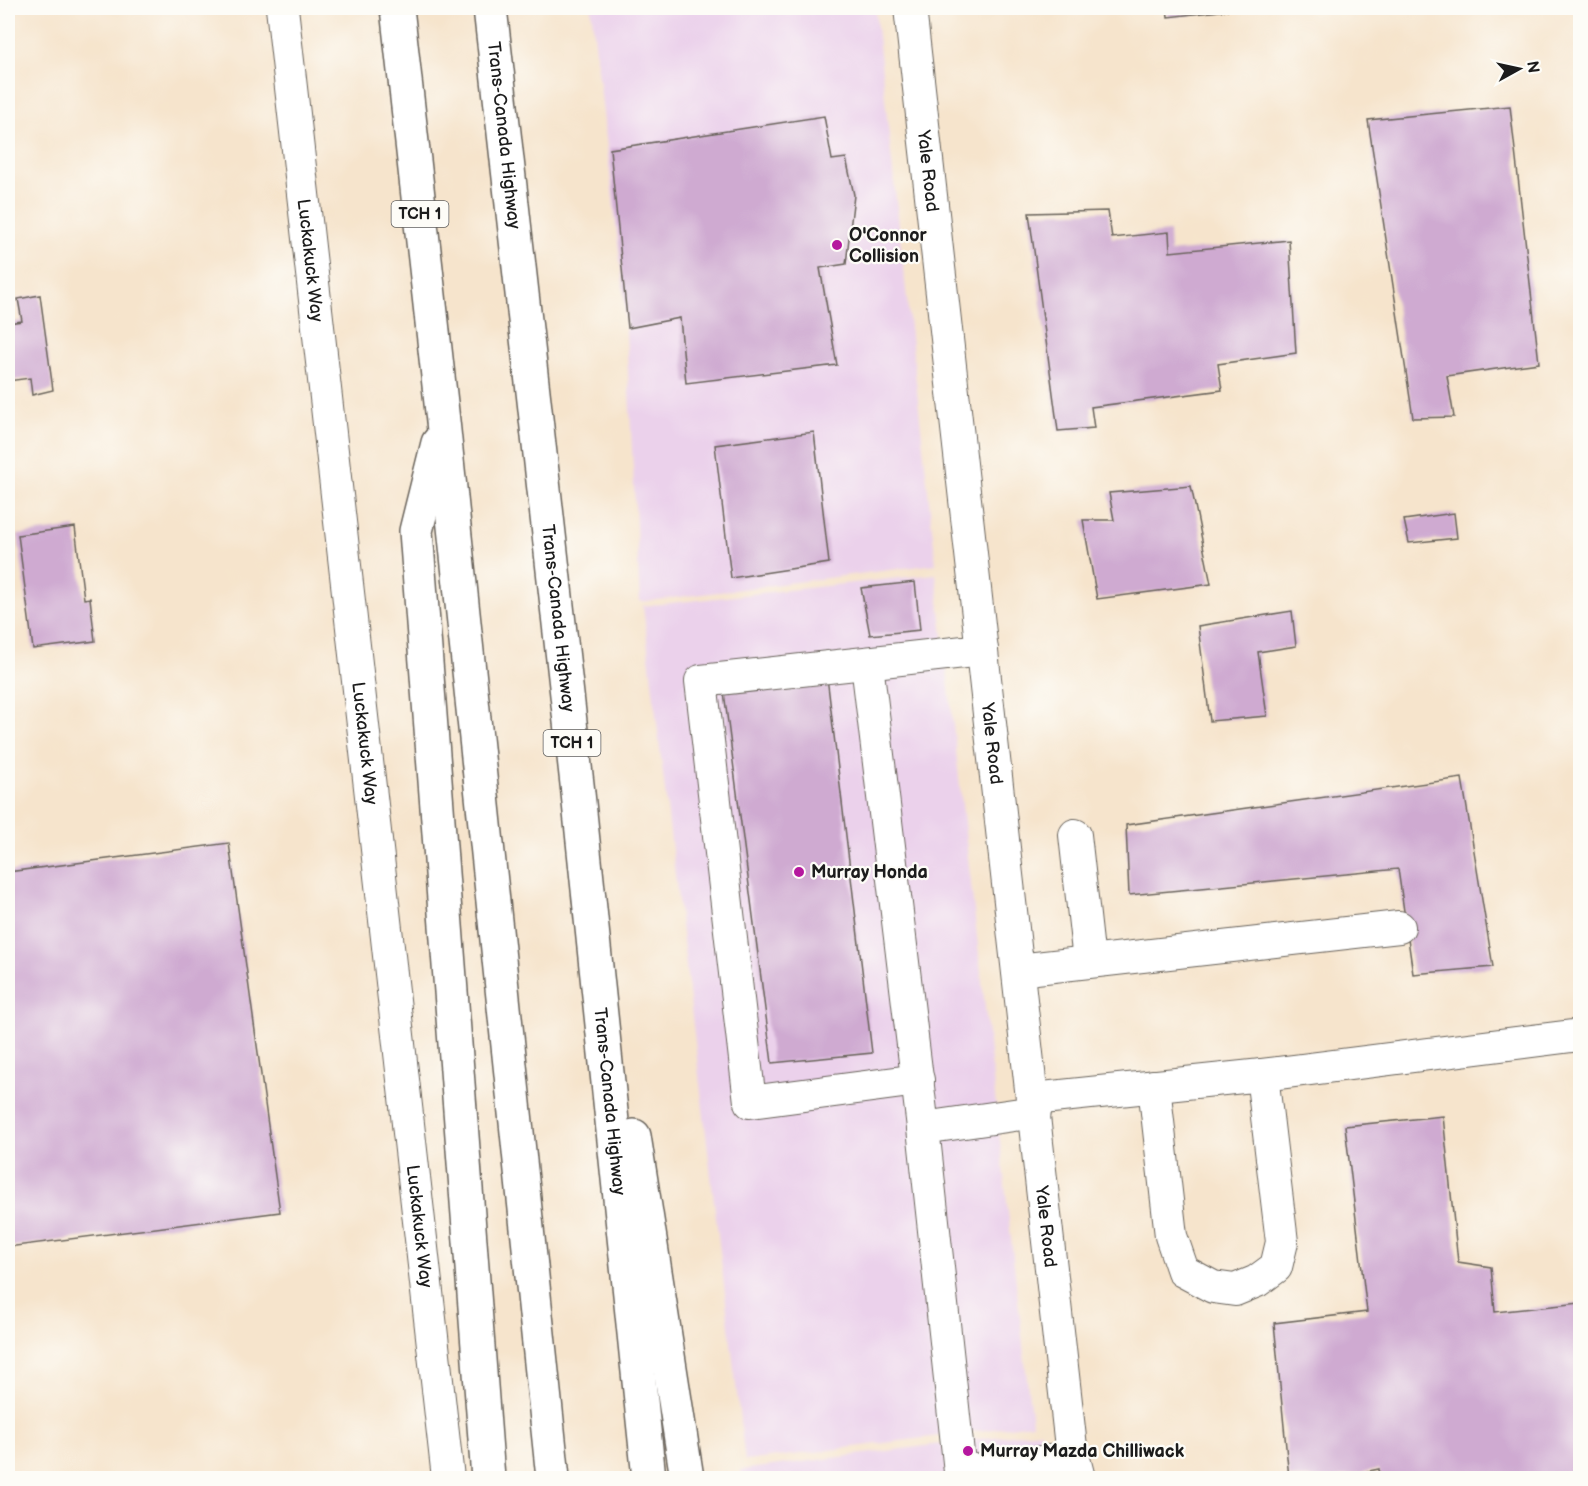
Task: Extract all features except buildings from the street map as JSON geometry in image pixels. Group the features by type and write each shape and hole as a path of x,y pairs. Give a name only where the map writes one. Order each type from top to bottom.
{"highway":[{"name":"TCH 1","path":"397,8 443,421 553,1479"},
{"name":"Trans-Canada Highway","path":"490,8 578,793 649,1479"},
{"path":"443,421 416,531 488,1479"},
{"path":"578,793 656,1272 687,1479"}],"street":[{"name":"Luckakuck Way","path":"282,8 448,1479"},
{"name":"Yale Road","path":"910,8 1076,1468"},
{"path":"918,1080 750,1102 701,681 982,650"},
{"path":"867,664 918,1080 960,1472 1076,1468"},
{"path":"1075,835 1089,961"},
{"path":"1018,970 1399,927"},
{"path":"923,1128 1154,1086 1262,1075 1581,1035"},
{"path":"1154,1086 1171,1236 1184,1271 1213,1287 1234,1290 1257,1281 1276,1267 1282,1242 1262,1075"}],"shaded area":[{"path":"591,8 875,8 936,564 640,602 624,295"},
{"path":"936,574 1032,1424 745,1461 643,606"},
{"name":"Murray Mazda Chilliwack","path":"1041,1431 1047,1478 742,1478 741,1470"}],"place":[{"name":"O'Connor Collision","path":"837,245"},
{"name":"Murray Honda","path":"799,872"},
{"name":"Murray Mazda Chilliwack","path":"968,1451"}]}
